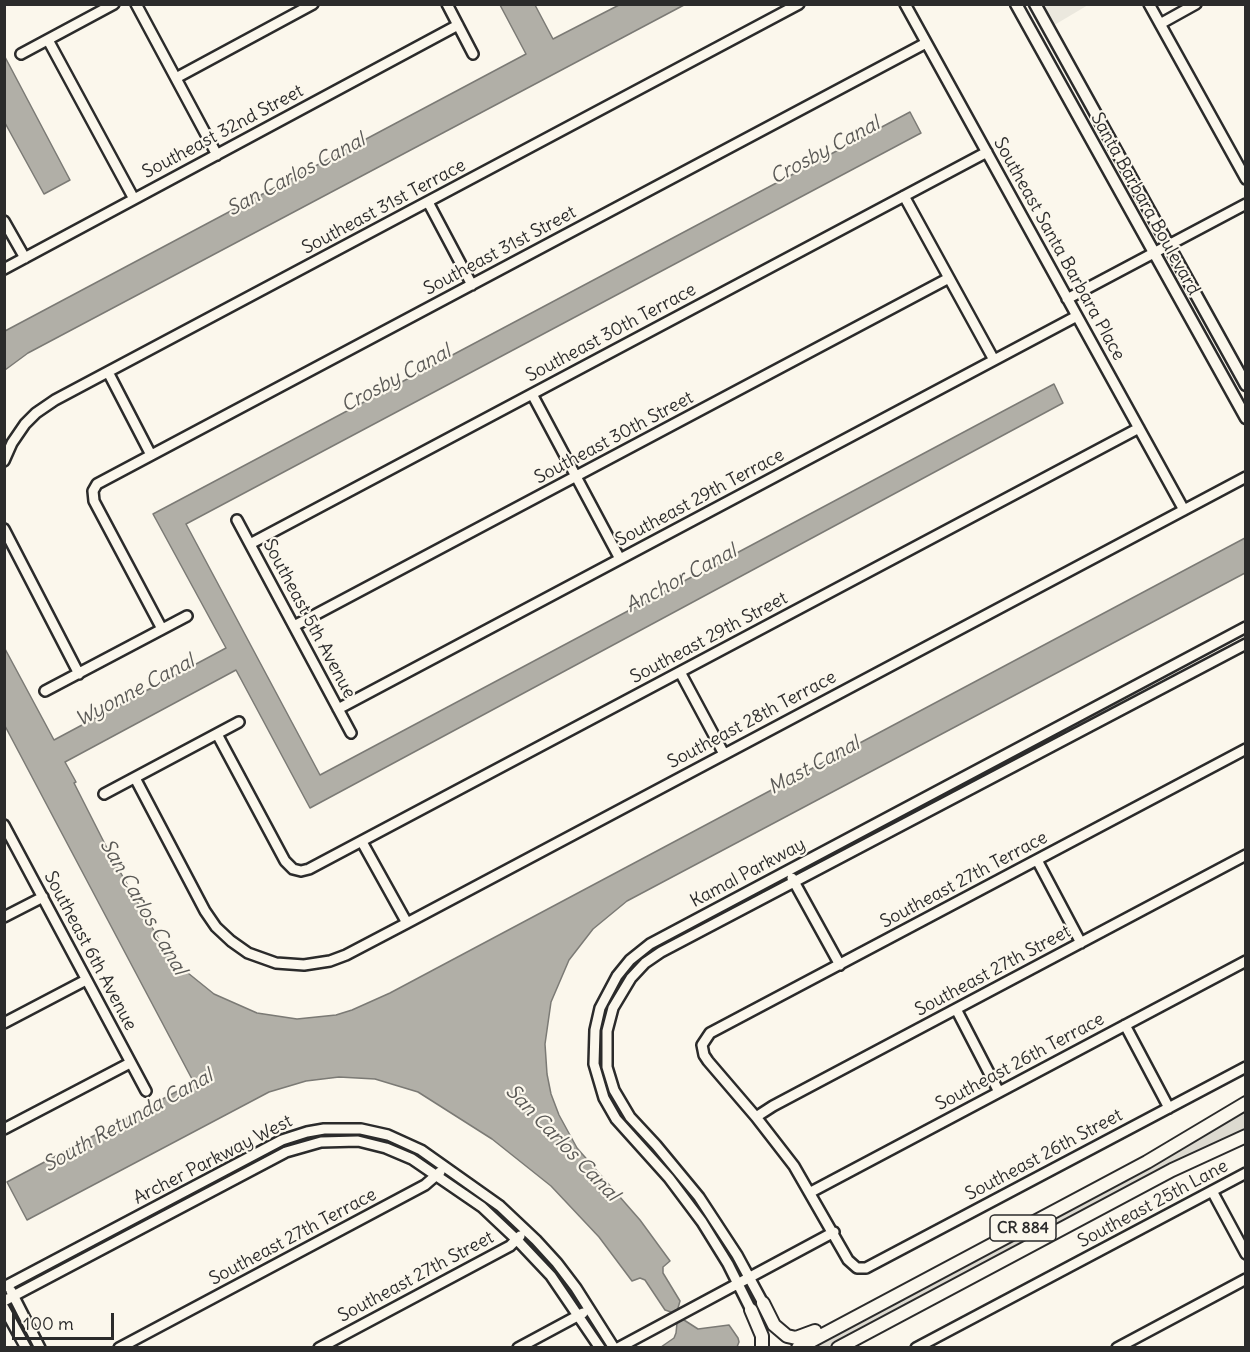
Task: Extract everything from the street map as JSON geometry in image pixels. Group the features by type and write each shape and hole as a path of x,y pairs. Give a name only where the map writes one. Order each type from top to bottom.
{"highway":[{"name":"CR 884","path":"798,1347 1148,1162 1245,1103"},
{"name":"CR 884","path":"837,1347 1172,1170 1245,1136"},
{"path":"757,1306 780,1331 796,1338 809,1334 910,1281 935,1275"},
{"path":"757,1306 762,1347"}],"main road":[{"name":"Santa Barbara Boulevard","path":"1016,4 1245,418"},
{"name":"Santa Barbara Boulevard","path":"1035,4 1245,385"}],"street":[{"path":"21,54 114,4"},
{"path":"136,4 216,155"},
{"path":"176,78 313,4"},
{"path":"447,4 473,54"},
{"name":"Southeast 31st Terrace","path":"4,461 21,430 36,413 55,400 799,4"},
{"name":"Southeast Santa Barbara Place","path":"905,4 1184,510"},
{"path":"1149,4 1245,179"},
{"path":"1160,24 1196,4"},
{"name":"Southeast 32nd Street","path":"4,269 458,25"},
{"path":"48,40 134,199"},
{"name":"Southeast 31st Street","path":"162,629 95,504 93,491 99,482 926,43"},
{"name":"Southeast 30th Terrace","path":"250,544 987,152"},
{"path":"904,196 994,360"},
{"path":"428,202 472,285"},
{"path":"1067,299 1245,204"},
{"path":"4,221 25,258"},
{"name":"Southeast 30th Street","path":"294,626 949,278"},
{"name":"Southeast 29th Terrace","path":"338,709 1077,316"},
{"path":"108,372 151,455"},
{"path":"532,394 620,559"},
{"name":"Southeast 29th Street","path":"218,734 285,861 293,869 301,871 309,869 1139,428"},
{"name":"Southeast 28th Terrace","path":"135,778 210,919 239,947 267,960 295,965 330,961 346,955 1245,477"},
{"name":"Southeast 5th Avenue","path":"237,520 351,733"},
{"path":"4,529 79,674"},
{"path":"45,691 187,616"},
{"name":"Kamal Parkway","path":"757,1306 737,1284 717,1246 685,1199 609,1109 596,1075 594,1053 595,1030 600,1008 610,986 636,954 650,944 1245,627"},
{"name":"Kamal Parkway","path":"757,1306 750,1277 699,1197 630,1117 618,1099 607,1067 607,1031 613,1008 624,987 653,957 1245,644"},
{"path":"680,672 724,754"},
{"path":"104,794 239,722"},
{"name":"Southeast 27th Terrace","path":"756,1117 704,1055 702,1046 710,1033 1245,749"},
{"name":"Southeast 6th Avenue","path":"4,825 146,1092"},
{"path":"362,842 406,923"},
{"name":"Southeast 27th Street","path":"756,1117 1245,855"},
{"path":"1037,860 1081,943"},
{"path":"788,870 840,965"},
{"path":"4,918 43,897"},
{"name":"Southeast 26th Terrace","path":"811,1192 1245,961"},
{"path":"4,1023 86,980"},
{"path":"956,1009 999,1092"},
{"path":"1125,1025 1169,1108"},
{"path":"4,1130 130,1063"},
{"name":"Southeast 26th Street","path":"834,1233 848,1260 857,1268 866,1268 1245,1067"},
{"path":"616,1347 834,1233 811,1192 776,1141 756,1117"},
{"name":"Archer Parkway West","path":"5,1284 266,1148 307,1132 342,1128 379,1132 413,1146 500,1206 526,1230 563,1271 616,1347"},
{"name":"Archer Parkway West","path":"9,1299 297,1147 333,1141 372,1144 399,1153 482,1208 551,1276 600,1347"},
{"name":"Southeast 27th Terrace","path":"119,1347 411,1193 446,1167"},
{"name":"Southeast 25th Lane","path":"916,1347 1245,1173"},
{"path":"1212,1191 1245,1254"},
{"name":"Southeast 27th Street","path":"319,1347 510,1246 526,1230"},
{"path":"1117,1347 1245,1279"},
{"path":"5,1284 9,1299 40,1347"},
{"path":"4,1308 26,1347"},
{"path":"518,1347 579,1314 591,1310"}],"shaded area":[{"path":"1039,5 1088,5 1051,27"},
{"path":"1245,1110 1245,1130 1114,1195 827,1347 812,1348 1147,1169"}],"water":[{"path":"500,5 535,5 553,39 619,5 684,5 28,353 5,370 5,331 526,54"},
{"path":"5,57 70,180 44,194 5,123"},
{"path":"910,112 921,133 186,524 320,775 1054,384 1063,403 310,808 236,670 65,762 111,856 164,948 183,969 214,994 257,1013 297,1019 336,1015 390,993 1245,538 1245,573 627,901 593,929 569,960 551,1002 545,1044 547,1074 559,1115 577,1148 640,1220 670,1261 663,1267 663,1273 680,1301 678,1308 684,1320 698,1329 729,1325 738,1338 737,1347 661,1347 674,1338 676,1333 677,1323 671,1312 665,1310 645,1280 640,1278 632,1281 599,1237 551,1186 492,1139 418,1092 375,1079 339,1077 306,1081 269,1092 27,1220 7,1182 187,1086 192,1079 5,726 4,647 54,740 226,648 153,514"}],"water label":[{"name":"Crosby Canal","path":"825,151"},
{"name":"San Carlos Canal","path":"296,175"},
{"name":"Crosby Canal","path":"396,379"},
{"name":"Anchor Canal","path":"681,579"},
{"name":"Wyonne Canal","path":"135,691"},
{"name":"Mast Canal","path":"814,766"},
{"name":"San Carlos Canal","path":"143,907"},
{"name":"South Retunda Canal","path":"128,1121"},
{"name":"San Carlos Canal","path":"562,1143"}]}
